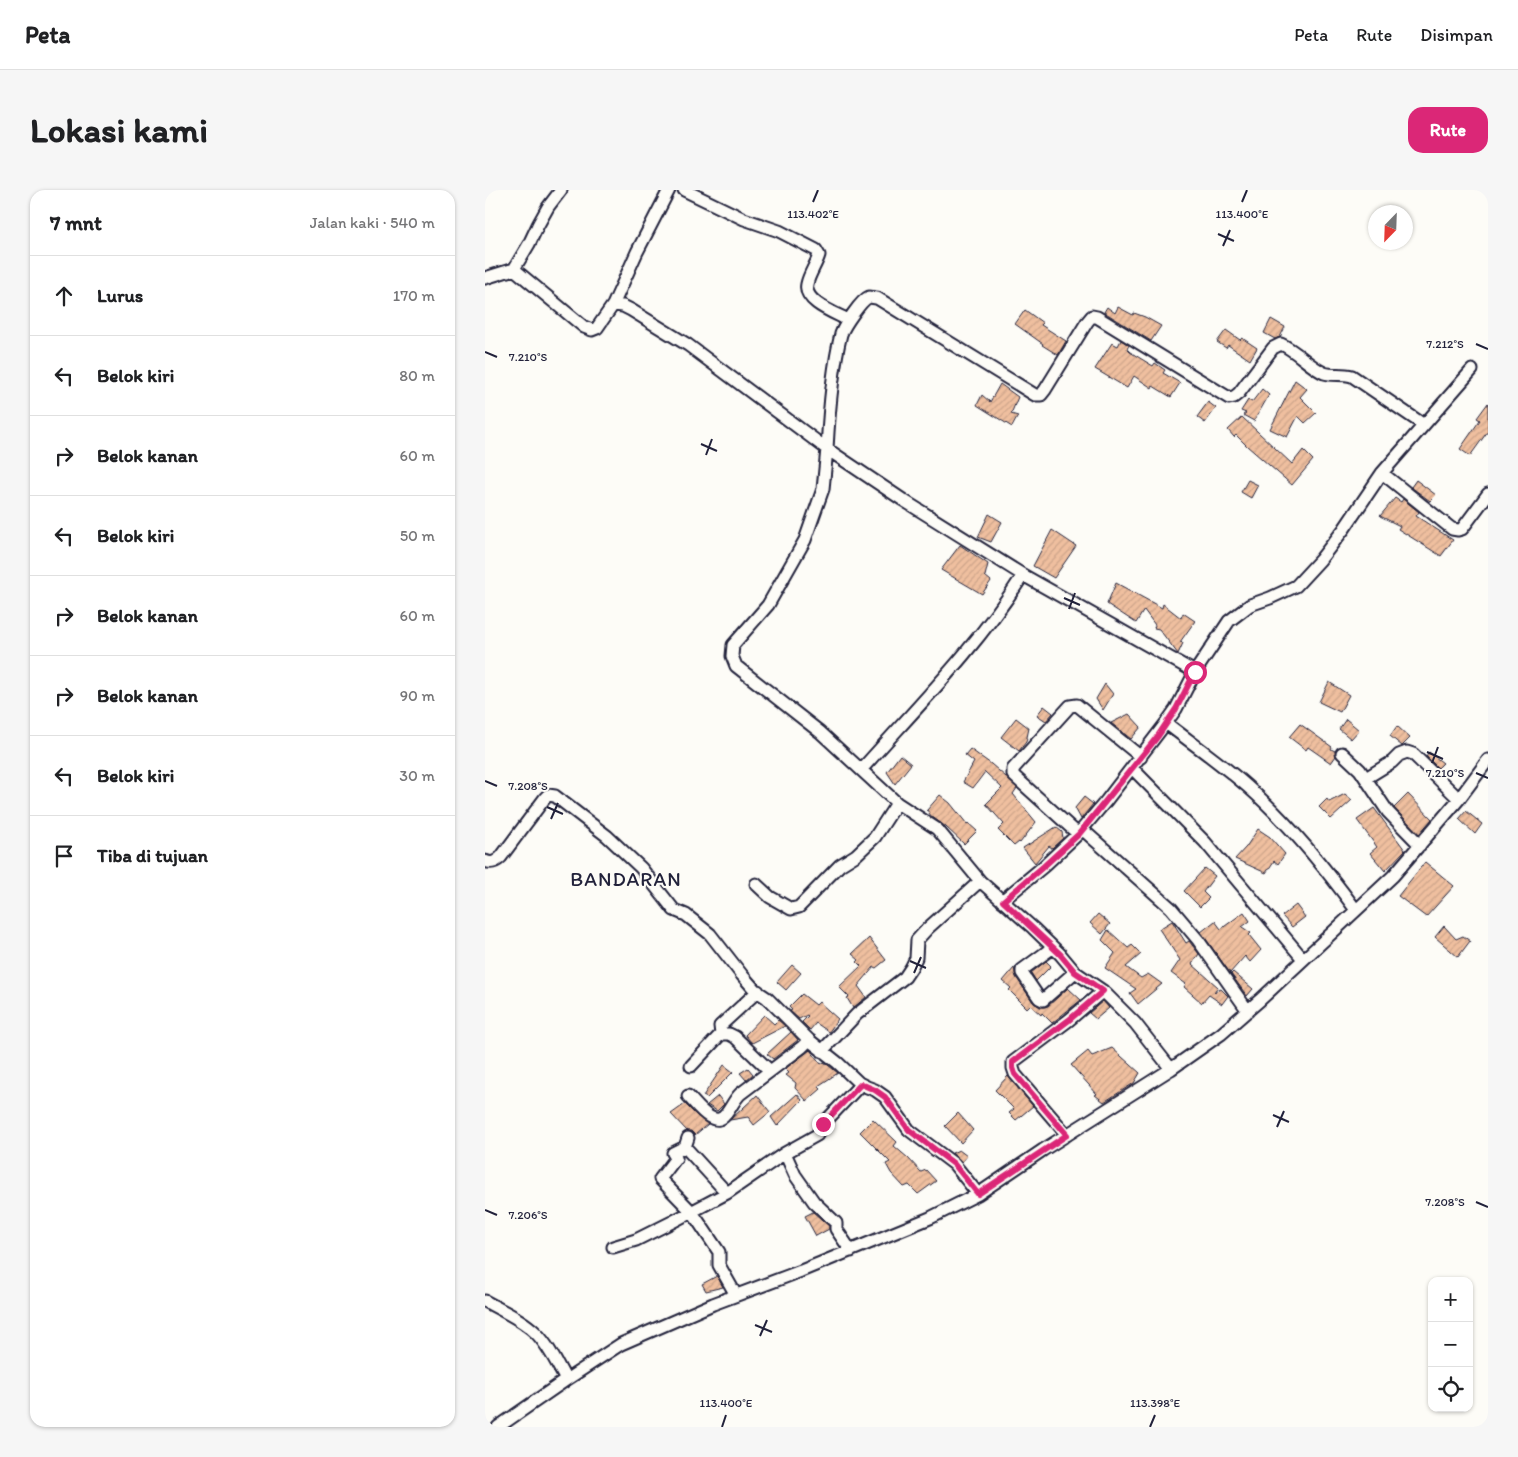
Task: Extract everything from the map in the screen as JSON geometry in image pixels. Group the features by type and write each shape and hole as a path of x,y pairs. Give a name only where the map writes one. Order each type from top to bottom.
{"street":[{"path":"485,278 514,269 548,207 561,190"},
{"path":"514,269 585,327 591,330 597,328 613,305 637,252 669,190"},
{"path":"684,190 744,219 779,231 816,250 819,255 806,286 807,294 813,302 848,320"},
{"path":"1171,1069 1135,1023 1103,991 1075,972 1033,928 980,881 937,829 897,803 820,732 736,666 732,656 733,645 768,605 805,540 823,489 829,403 842,332 848,320 865,300 870,297 877,298 1035,395 1041,394 1045,390 1092,316 1097,317 1229,398 1239,393 1273,348 1281,344 1323,372 1352,376 1424,425"},
{"path":"613,305 623,306 631,310 688,345 827,450 903,500 1023,575 1195,672"},
{"path":"1003,901 1080,832 1141,757 1167,723 1195,672 1229,621 1250,605 1296,586 1321,560 1382,474 1472,370"},
{"path":"1382,474 1452,529 1462,529 1488,494"},
{"path":"861,770 945,677 1006,602 1023,575"},
{"path":"1141,757 1074,704 1070,706 1013,769 1013,775 1171,908 1198,940 1248,1011"},
{"path":"1167,723 1248,787 1270,808 1300,839 1356,910"},
{"path":"1366,778 1392,762 1399,755 1407,752 1413,754 1459,799"},
{"path":"1342,753 1361,770 1388,812 1420,845"},
{"path":"498,1427 621,1344 713,1304 851,1251 930,1218 978,1194 1171,1069 1221,1034 1248,1011 1393,876 1459,799 1488,760"},
{"path":"1132,768 1205,842 1303,960"},
{"path":"485,861 491,863 501,857 545,798 548,795 555,796 607,836 634,862 674,910 686,914 710,934 742,975 809,1040 861,1084 885,1097 909,1130 954,1164 978,1194"},
{"path":"757,884 770,897 791,909 799,907 840,865 856,855 875,837 897,803"},
{"path":"822,1051 857,1014 905,978 916,958 917,940 980,881"},
{"path":"1052,948 1022,970 1022,973 1039,998 1043,1000 1075,972"},
{"path":"1067,1135 1015,1074 1013,1062 1069,1020 1103,991"},
{"path":"721,1034 720,1026 758,992"},
{"path":"691,1066 721,1034 729,1034 735,1036 769,1071"},
{"path":"688,1096 709,1117 713,1120 718,1120 727,1114 740,1094 802,1048 809,1040"},
{"path":"613,1247 636,1240 727,1193 785,1153 817,1135 823,1124 861,1084"},
{"path":"727,1193 687,1142 673,1153 676,1158 660,1179 692,1212 719,1252 719,1265 736,1295"},
{"path":"785,1153 795,1175 814,1202 836,1223 836,1229 851,1251"},
{"path":"485,1301 535,1332 549,1350 565,1380"}],"building":[{"path":"1107,307 1115,313 1118,307 1133,315 1134,313 1145,317 1161,326 1151,341 1104,312"},
{"path":"1025,310 1043,323 1041,325 1066,341 1058,355 1015,324"},
{"path":"1271,319 1285,327 1280,337 1275,339 1264,333"},
{"path":"1226,330 1240,340 1242,338 1257,348 1250,360 1228,345 1226,348 1217,342"},
{"path":"1121,340 1129,345 1127,349 1130,352 1153,366 1155,363 1165,370 1163,373 1180,383 1171,397 1153,386 1152,388 1134,376 1127,388 1095,369 1112,343 1118,346"},
{"path":"1295,380 1307,389 1300,397 1316,413 1305,423 1298,416 1287,437 1270,429"},
{"path":"1000,384 1018,397 1011,414 1018,416 1012,427 977,405 982,395 990,402"},
{"path":"1262,389 1269,395 1254,421 1243,415 1246,413 1241,411 1248,400 1252,402"},
{"path":"1208,402 1216,408 1205,423 1197,417"},
{"path":"1488,403 1488,431 1470,456 1460,449 1480,420 1477,418"},
{"path":"1242,417 1292,464 1303,450 1313,460 1292,485 1228,430"},
{"path":"1248,480 1258,485 1251,498 1241,492"},
{"path":"1416,480 1436,495 1430,501 1411,487"},
{"path":"1395,498 1401,502 1403,499 1419,512 1416,516 1453,540 1441,556 1398,529 1400,526 1380,516"},
{"path":"989,514 1002,522 991,542 978,537"},
{"path":"1052,530 1076,546 1054,578 1033,566"},
{"path":"960,545 988,564 985,576 991,581 982,594 941,570"},
{"path":"1116,583 1162,608 1163,604 1181,618 1183,613 1195,621 1180,642 1183,643 1178,654 1159,629 1154,628 1155,625 1144,610 1136,623 1107,604"},
{"path":"1329,682 1349,695 1340,712 1319,702"},
{"path":"1105,684 1113,694 1103,710 1096,699"},
{"path":"1044,706 1053,713 1046,721 1037,715"},
{"path":"1129,714 1141,727 1131,739 1111,723"},
{"path":"1016,718 1029,728 1026,742 1019,751 1001,737"},
{"path":"1346,719 1359,730 1351,739 1339,729"},
{"path":"1300,724 1332,747 1331,749 1335,751 1336,756 1331,763 1308,747 1306,750 1289,737"},
{"path":"1397,726 1410,738 1402,746 1390,736"},
{"path":"970,749 991,764 1017,788 1013,794 1036,822 1020,843 1014,846 998,830 1004,824 986,804 1002,788 985,772 973,788 963,782 974,762 965,755"},
{"path":"1429,752 1443,763 1438,768 1426,756"},
{"path":"900,755 911,764 895,784 887,772"},
{"path":"1345,794 1352,800 1331,819 1319,807 1327,799 1329,802"},
{"path":"1408,794 1432,819 1419,834 1394,808"},
{"path":"940,795 950,803 967,824 977,831 964,844 931,816 927,810"},
{"path":"1084,797 1093,804 1081,819 1075,808"},
{"path":"1374,808 1405,850 1385,871 1370,853 1377,847 1357,820"},
{"path":"1466,811 1482,824 1475,834 1459,819"},
{"path":"1056,827 1062,832 1063,838 1052,848 1049,846 1035,863 1023,848"},
{"path":"1258,829 1270,837 1285,854 1278,864 1274,861 1266,873 1235,859"},
{"path":"1425,862 1454,886 1426,917 1398,896"},
{"path":"1205,868 1215,876 1203,892 1209,898 1200,907 1184,891"},
{"path":"1296,905 1305,917 1292,927 1282,916"},
{"path":"1244,912 1250,921 1242,927 1251,933 1249,935 1261,950 1250,962 1245,956 1230,973 1201,932 1215,921 1221,929"},
{"path":"1098,914 1110,924 1102,934 1090,923"},
{"path":"1172,921 1186,943 1189,941 1199,954 1192,964 1218,987 1214,992 1221,989 1228,996 1222,1004 1209,995 1202,1003 1184,987 1186,984 1171,973 1180,960 1159,929"},
{"path":"1444,926 1456,939 1463,936 1470,941 1458,957 1435,937"},
{"path":"1108,930 1128,948 1132,945 1141,954 1126,967 1141,978 1148,974 1162,984 1138,1004 1130,993 1136,989 1105,968 1115,953 1102,940"},
{"path":"869,938 886,960 876,968 874,967 858,986 866,997 853,1008 847,998 849,997 839,987 861,966 857,962 859,960 852,954"},
{"path":"1046,961 1051,966 1036,981 1031,973"},
{"path":"792,965 801,973 786,990 777,982"},
{"path":"1014,968 1016,977 1033,1002 1040,1007 1048,1006 1068,988 1081,1000 1052,1023 1030,1005 1027,1008 1009,990 1011,988 1003,981"},
{"path":"1233,972 1253,989 1247,996 1231,974"},
{"path":"802,994 816,1005 819,1002 838,1019 829,1032 816,1023 810,1030 802,1022 807,1015 799,1019 790,1011 792,1010 789,1007"},
{"path":"1103,1001 1109,1008 1096,1019 1089,1013"},
{"path":"764,1015 774,1024 778,1020 785,1026 752,1043 745,1035"},
{"path":"791,1032 798,1040 773,1059 767,1054"},
{"path":"1112,1048 1140,1073 1134,1083 1104,1102 1095,1095 1097,1094 1071,1065 1088,1051 1092,1056"},
{"path":"810,1050 821,1064 824,1062 838,1073 818,1086 821,1089 807,1101 795,1088 796,1083 786,1075 789,1073 785,1069"},
{"path":"724,1065 733,1072 707,1098 703,1096"},
{"path":"748,1068 753,1074 746,1080 740,1073"},
{"path":"1008,1076 1033,1106 1016,1120 1009,1113 1014,1109 995,1090"},
{"path":"797,1094 802,1100 777,1126 771,1117"},
{"path":"757,1095 770,1112 754,1125 748,1117 730,1120"},
{"path":"718,1096 724,1104 717,1111 707,1105"},
{"path":"685,1104 708,1124 695,1135 691,1131 687,1131 671,1114"},
{"path":"958,1113 973,1130 961,1143 945,1126"},
{"path":"873,1119 897,1142 894,1146 921,1172 926,1170 936,1181 918,1194 909,1185 904,1187 891,1173 886,1164 890,1162 860,1132"},
{"path":"959,1150 967,1156 962,1162 952,1153"},
{"path":"813,1212 829,1226 829,1229 816,1236 805,1216"},
{"path":"717,1276 723,1287 706,1291 702,1284"}],"district":[{"name":"BANDARAN","path":"626,879"}],"route":[{"path":"823,1124 861,1084 875,1090 885,1097 909,1130 954,1164 978,1194 1067,1135 1015,1074 1013,1062 1069,1020 1103,991 1075,972 1060,954 1003,901 1079,834 1158,736 1176,709 1195,672"}]}
